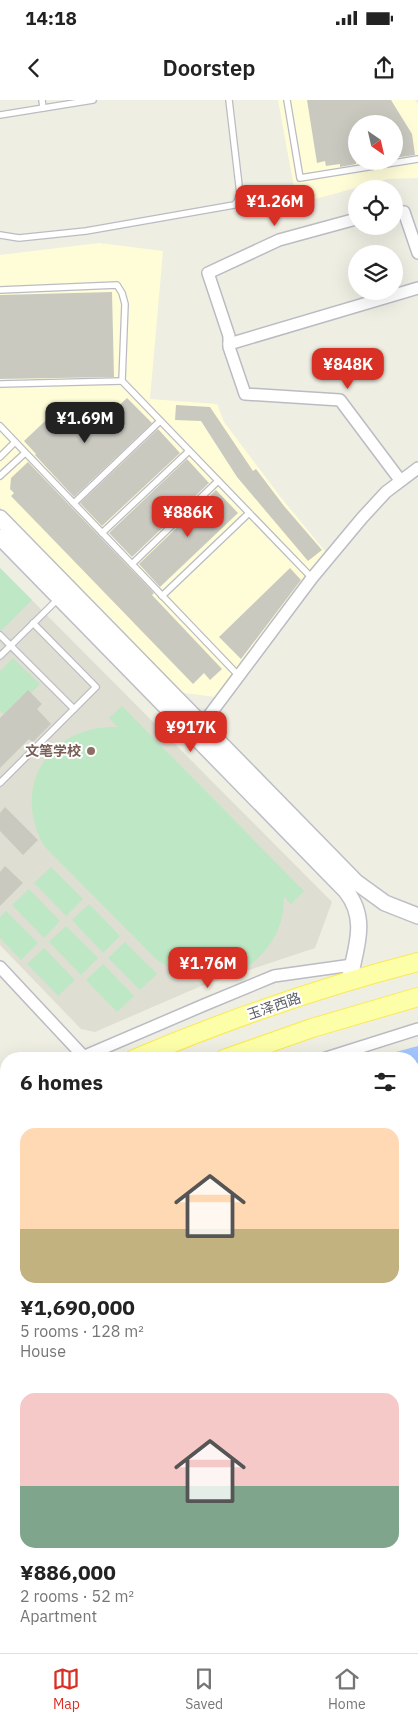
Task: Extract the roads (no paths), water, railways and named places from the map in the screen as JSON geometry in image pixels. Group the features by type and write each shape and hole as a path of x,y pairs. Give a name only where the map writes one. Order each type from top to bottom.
{"main road":[{"name":"玉泽西路","path":"152,1052 350,973 418,962"},
{"path":"244,1052 312,1028 418,997"}],"street":[{"path":"403,212 418,253"},
{"path":"348,221 279,240 208,273 229,336 228,347 245,394 340,400 400,480"},
{"path":"229,344 418,288"},
{"path":"202,725 312,578 373,504 400,480 418,468"},
{"path":"0,518 356,882 385,903 418,916"},
{"path":"0,537 346,891 357,909 360,924 350,973 274,976 97,1052"},
{"path":"0,967 78,1052"},
{"path":"345,1052 418,1029"}],"lane":[{"path":"42,100 43,108"},
{"path":"0,115 93,100"},
{"path":"0,235 19,238 86,232 234,205 240,194 229,100"},
{"path":"287,100 300,178 418,159"},
{"path":"0,290 117,285 122,293 125,304 122,381 312,578"},
{"path":"0,384 122,381"},
{"path":"74,503 160,421"},
{"path":"0,426 239,676"},
{"path":"0,457 15,442"},
{"path":"102,533 189,451"},
{"path":"0,476 25,453"},
{"path":"132,564 218,481"},
{"path":"162,596 249,513"},
{"path":"0,656 59,597"},
{"path":"0,783 96,687 33,624"},
{"path":"0,635 74,709"}],"water":[{"path":"418,1046 418,1052 396,1052"}],"place":[{"name":"文笔学校","path":"91,751"}]}
